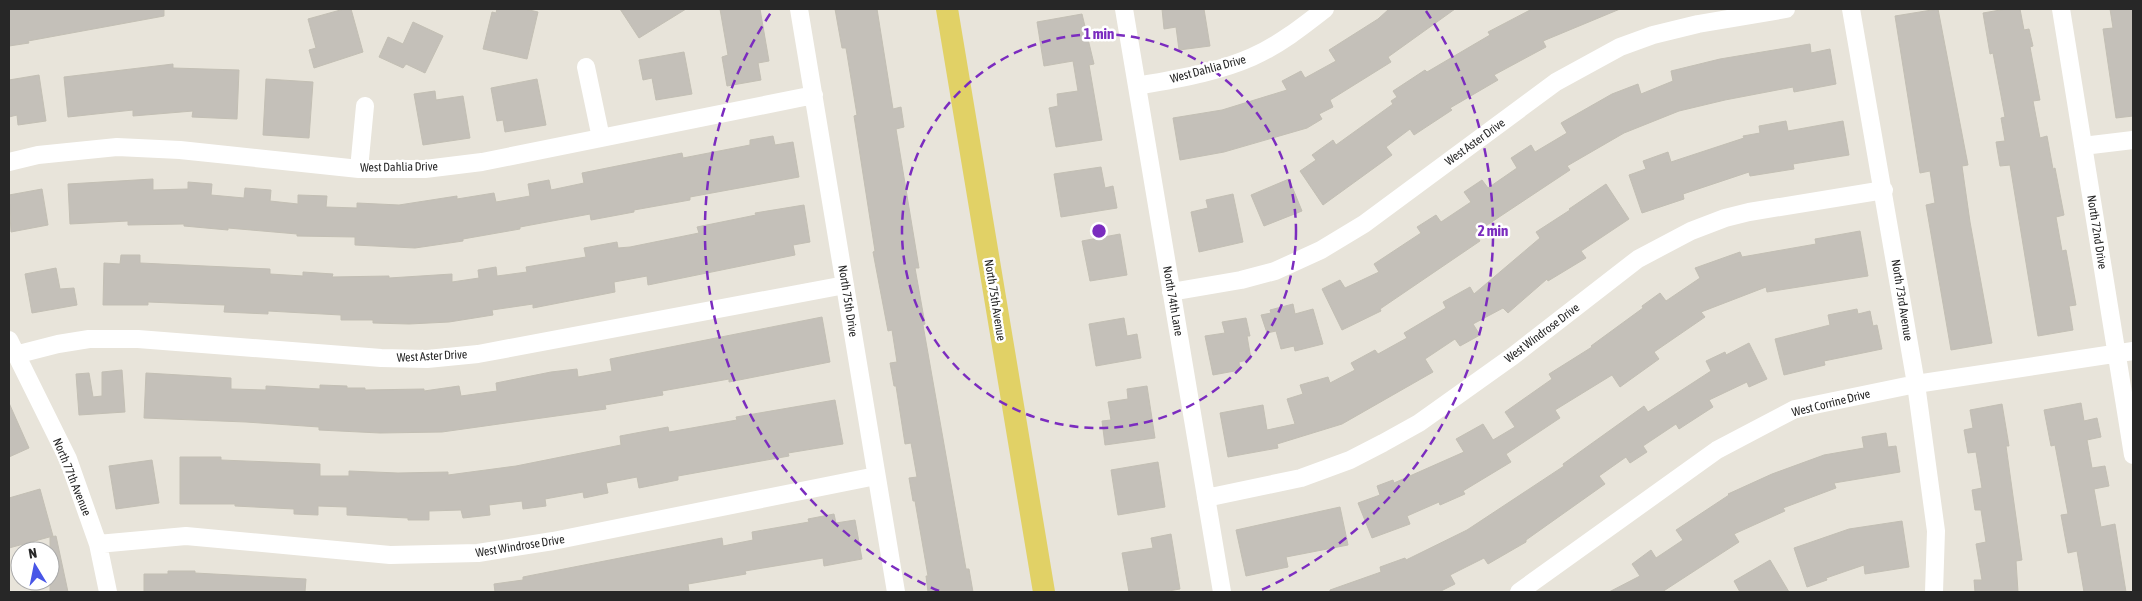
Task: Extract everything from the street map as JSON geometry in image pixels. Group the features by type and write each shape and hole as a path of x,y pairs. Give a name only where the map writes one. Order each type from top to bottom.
{"main road":[{"name":"North 75th Avenue","path":"947,9 1044,592"}],"street":[{"name":"North 75th Drive","path":"799,9 896,592"},
{"name":"North 74th Lane","path":"1124,9 1222,592"},
{"name":"West Dahlia Drive","path":"1137,86 1196,75 1251,57 1294,33 1325,9"},
{"name":"West Aster Drive","path":"1171,292 1275,272 1321,250 1364,224 1556,82 1620,47 1653,35 1698,24 1786,9"},
{"name":"North 73rd Avenue","path":"1851,9 1884,190 1916,384 1936,531 1934,592"},
{"name":"North 72nd Drive","path":"2061,9 2083,146 2125,352 2133,455"},
{"path":"586,67 601,138"},
{"name":"West Dahlia Drive","path":"9,162 38,156 117,148 180,150 359,168 435,168 482,162 814,95"},
{"path":"359,168 365,106"},
{"path":"2083,146 2133,140"},
{"name":"West Windrose Drive","path":"1206,498 1301,478 1350,460 1383,443 1419,423 1513,356 1638,259 1691,231 1725,218 1749,212 1884,190"},
{"name":"West Aster Drive","path":"13,356 58,344 89,339 138,339 380,358 427,359 478,354 845,285"},
{"name":"West Corrine Drive","path":"1519,592 1726,446 1795,409 1916,384 2125,352"},
{"name":"North 77th Avenue","path":"13,356 68,459 98,544 108,592"},
{"name":"West Windrose Drive","path":"98,544 186,536 390,555 478,554 553,541 876,476"}],"building":[{"path":"9,9 164,9 164,16 9,46"},
{"path":"344,9 351,9 363,52 314,68 309,50 316,48 308,19"},
{"path":"497,9 525,9 538,12 527,59 483,49 492,12 496,13"},
{"path":"620,9 686,9 639,38"},
{"path":"720,9 760,9 769,61 758,63 761,80 727,86 722,57 728,55"},
{"path":"835,9 877,9 893,109 901,107 904,127 896,129 919,268 915,268 925,324 923,325 966,569 969,569 973,592 928,592 926,576 928,576 915,501 913,501 909,478 917,477 911,443 905,444 896,386 894,386 890,363 897,362 892,330 888,331 873,252 875,251 854,116 857,115 846,48 842,48"},
{"path":"1162,9 1204,9 1210,46 1179,50 1176,27 1164,29"},
{"path":"1389,9 1455,9 1388,57 1391,62 1330,100 1333,107 1319,114 1322,119 1307,128 1224,152 1180,160 1173,118 1222,110 1287,90 1282,81 1301,71 1305,78 1336,61 1329,50 1378,19"},
{"path":"1532,9 1620,9 1543,41 1546,47 1494,75 1498,80 1450,108 1452,110 1414,135 1410,129 1386,147 1392,155 1323,205 1300,171 1316,160 1312,155 1333,140 1336,145 1393,104 1391,101 1397,97 1393,91 1425,70 1427,72 1490,35 1488,32"},
{"path":"1938,9 1968,165 1962,166 1992,343 1951,350 1926,205 1935,203 1930,171 1920,173 1895,16"},
{"path":"2006,9 2020,9 2024,30 2029,29 2033,46 2030,47 2040,100 2033,101 2040,138 2047,136 2053,169 2055,168 2064,215 2056,217 2062,251 2066,250 2076,305 2069,306 2073,330 2038,336 2010,165 2000,166 1996,142 2005,141 2001,118 2005,117 1993,53 1990,54 1983,13"},
{"path":"2110,9 2133,9 2133,116 2116,118 2103,29 2113,28"},
{"path":"1082,14 1094,64 1089,65 1102,140 1056,147 1049,108 1058,106 1057,94 1078,91 1073,61 1044,66 1037,22"},
{"path":"413,22 443,36 425,73 406,64 403,68 379,57 388,37 403,44"},
{"path":"1810,44 1811,53 1830,49 1836,84 1794,92 1793,87 1725,100 1679,111 1624,133 1567,166 1570,170 1475,233 1480,241 1380,309 1381,311 1342,330 1322,289 1340,280 1345,288 1379,272 1374,264 1421,233 1417,227 1436,215 1441,222 1471,202 1464,192 1482,180 1488,188 1517,168 1511,158 1531,145 1535,152 1567,133 1561,123 1612,94 1638,84 1641,94 1673,81 1671,71 1720,59"},
{"path":"684,52 692,94 656,100 652,78 643,80 639,60"},
{"path":"173,64 173,68 239,70 237,119 192,117 193,111 133,116 133,110 68,117 64,77"},
{"path":"39,75 46,121 18,125 17,115 9,117 9,80"},
{"path":"266,79 313,82 309,138 263,135"},
{"path":"537,79 546,125 505,132 503,120 497,121 491,88"},
{"path":"435,91 436,100 463,96 470,138 423,145 414,94"},
{"path":"1786,121 1788,131 1843,121 1849,155 1793,164 1794,169 1750,176 1749,172 1683,194 1684,199 1642,213 1629,175 1646,169 1643,161 1668,152 1671,162 1744,138 1743,136 1760,133 1759,126"},
{"path":"773,136 775,145 793,142 799,177 690,197 690,200 591,220 590,214 463,239 463,241 415,248 355,245 355,237 297,236 297,234 184,226 184,224 128,225 128,221 70,224 68,184 153,179 153,190 188,189 188,182 212,184 211,195 244,198 245,188 271,190 270,201 298,204 298,195 327,196 326,207 357,208 357,203 399,205 457,196 457,199 494,193 496,202 530,196 528,184 549,180 551,190 584,183 582,173 682,153 683,158 750,145 750,140"},
{"path":"1101,167 1105,188 1113,186 1117,208 1061,217 1054,174"},
{"path":"1289,179 1302,211 1264,226 1251,195"},
{"path":"1606,184 1629,219 1581,251 1586,258 1548,281 1547,279 1508,313 1503,308 1473,324 1480,335 1460,346 1455,339 1425,359 1433,372 1342,424 1277,444 1278,448 1228,457 1220,413 1263,405 1267,430 1295,424 1287,399 1303,394 1300,385 1328,377 1330,383 1355,370 1351,363 1375,350 1378,354 1407,338 1404,333 1446,308 1443,302 1470,287 1474,294 1540,238 1536,232"},
{"path":"42,189 48,225 11,232 9,195"},
{"path":"1233,194 1243,242 1199,252 1191,212 1208,208 1206,200"},
{"path":"804,205 810,242 793,245 795,255 648,285 647,276 614,282 615,292 533,308 533,304 492,310 493,315 449,322 373,323 373,320 341,320 341,315 268,311 268,314 224,312 225,305 148,302 148,305 103,305 104,263 120,264 121,255 140,255 140,263 270,269 270,274 303,276 303,272 333,274 332,277 389,276 389,278 452,274 452,282 479,278 478,270 496,267 497,276 527,272 526,267 586,257 584,248 617,242 618,248 630,247 699,233 697,227 756,215 755,213"},
{"path":"1860,231 1868,276 1767,292 1766,287 1701,312 1705,317 1654,352 1659,359 1620,387 1612,375 1555,410 1560,418 1506,454 1511,462 1463,491 1465,494 1440,505 1439,502 1407,516 1410,524 1372,538 1358,503 1380,495 1377,486 1393,480 1394,483 1464,452 1456,439 1483,424 1493,440 1515,427 1505,412 1552,379 1549,374 1592,347 1660,293 1666,301 1700,278 1695,268 1740,252 1742,257 1816,244 1815,239"},
{"path":"1120,234 1127,275 1090,281 1082,241"},
{"path":"56,268 60,289 74,288 77,305 32,313 25,274"},
{"path":"1293,304 1295,314 1313,309 1323,344 1295,351 1294,346 1281,349 1276,331 1267,333 1261,315 1271,313 1270,310"},
{"path":"1857,309 1858,314 1870,311 1873,326 1877,325 1882,349 1824,361 1825,365 1784,375 1775,339 1830,325 1828,315"},
{"path":"822,317 830,362 729,382 729,379 662,391 663,395 605,405 606,409 442,432 380,433 319,430 319,427 246,422 144,418 146,373 231,378 231,389 266,390 266,386 320,389 320,385 365,388 365,390 424,389 424,391 459,386 461,396 497,391 496,383 551,372 577,369 578,377 612,371 610,359"},
{"path":"1124,318 1127,336 1137,334 1141,358 1096,366 1089,324"},
{"path":"1246,318 1250,336 1247,336 1251,359 1239,362 1240,370 1213,375 1205,336 1225,333 1222,322"},
{"path":"1749,343 1767,379 1749,387 1747,382 1709,400 1713,407 1679,429 1676,424 1643,446 1647,452 1630,463 1626,457 1599,476 1605,484 1526,540 1526,542 1488,564 1484,558 1450,575 1455,584 1439,592 1330,592 1330,590 1381,572 1380,567 1405,558 1406,560 1467,530 1564,466 1563,464 1644,406 1648,412 1711,371 1706,361 1725,352 1726,355"},
{"path":"122,370 125,412 79,415 76,374 89,373 93,397 102,396 102,372"},
{"path":"1147,386 1155,438 1105,445 1102,421 1111,420 1108,402 1128,399 1127,389"},
{"path":"835,400 843,444 788,453 789,456 678,476 678,480 639,488 637,477 606,483 608,493 584,498 583,492 545,499 546,506 523,509 522,501 489,505 490,515 463,518 461,510 429,511 429,520 408,520 408,518 347,515 347,507 318,506 318,515 294,514 294,509 235,506 235,504 180,504 180,457 221,457 221,460 320,464 320,476 349,476 349,471 398,473 448,472 448,475 516,466 621,445 620,436 668,427 669,432 737,420 736,417"},
{"path":"9,403 29,448 9,457"},
{"path":"2081,403 2084,421 2097,418 2101,437 2087,440 2092,468 2105,466 2109,486 2094,489 2101,527 2115,524 2126,592 2084,592 2077,551 2068,553 2061,515 2068,514 2055,445 2051,446 2044,410"},
{"path":"2002,404 2009,446 2006,446 2022,560 2016,561 2018,592 1975,592 1974,580 1982,580 1976,544 1986,542 1981,510 1975,510 1972,490 1982,488 1976,452 1968,453 1964,430 1973,428 1970,410"},
{"path":"1886,433 1888,447 1896,446 1900,472 1834,483 1836,488 1783,508 1785,511 1734,534 1739,542 1662,592 1609,592 1640,576 1632,564 1651,550 1656,558 1683,540 1676,530 1728,494 1772,474 1824,455 1864,448 1862,437"},
{"path":"152,460 159,503 116,509 109,466"},
{"path":"1158,462 1165,507 1118,515 1111,470"},
{"path":"40,489 53,536 35,541 10,541 9,548 9,498"},
{"path":"1340,507 1348,545 1286,557 1288,567 1246,576 1236,530"},
{"path":"834,514 836,523 855,520 862,559 824,566 823,558 745,571 746,574 688,584 689,592 495,592 494,584 523,580 523,577 722,538 723,546 753,540 752,532 809,522 808,519"},
{"path":"1902,521 1909,567 1865,574 1864,565 1826,578 1827,580 1807,587 1794,548 1849,529"},
{"path":"1171,534 1180,589 1163,592 1129,592 1122,553 1153,548 1151,538"},
{"path":"56,536 57,541 50,541 50,537"},
{"path":"60,555 68,592 50,592 60,591"},
{"path":"1770,560 1789,592 1740,592 1734,581"},
{"path":"168,571 195,571 195,573 306,579 305,592 144,592 144,574 168,574"}]}
